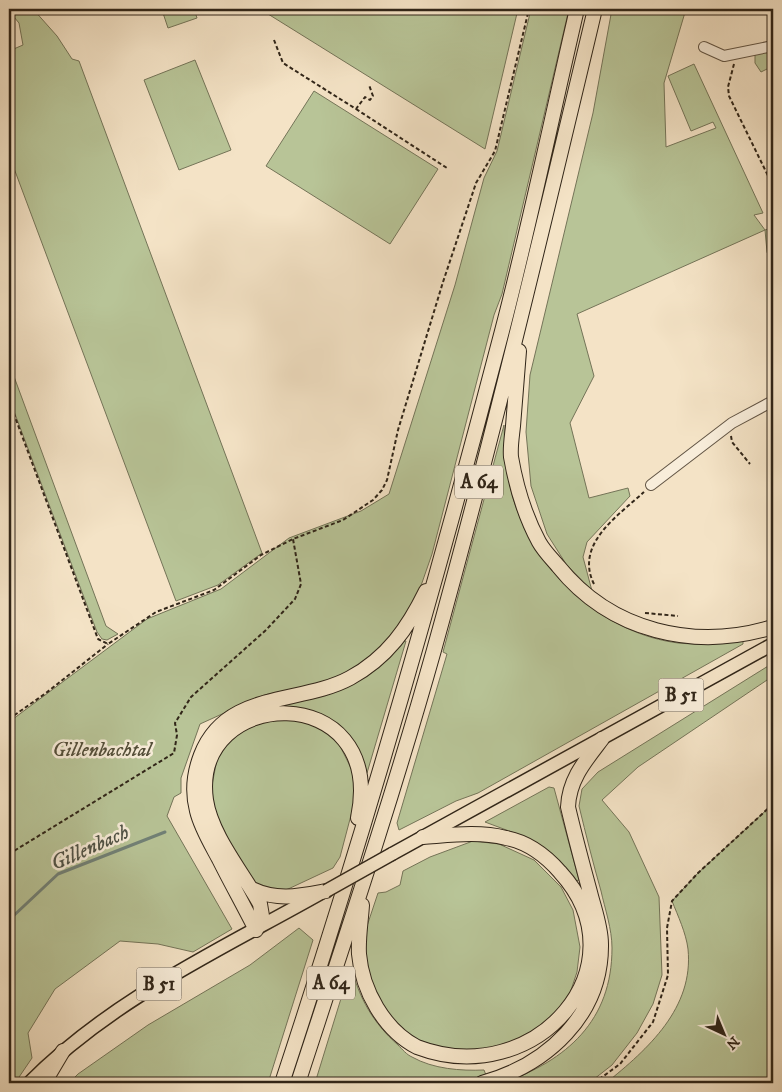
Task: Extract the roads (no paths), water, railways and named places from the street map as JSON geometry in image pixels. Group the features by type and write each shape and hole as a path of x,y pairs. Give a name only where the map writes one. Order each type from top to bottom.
{"highway":[{"name":"A 64","path":"282,1083 342,899 406,686 441,559 503,328 577,9"},
{"name":"A 64","path":"298,1083 364,884 433,651 523,313 595,9"},
{"path":"523,313 511,454 524,509 540,544 585,596 633,624 676,636 720,637 745,636 773,627"},
{"path":"256,930 204,830 197,812 194,794 195,777 203,751 218,728 241,712 268,701 338,684 372,664 388,651 406,628 441,559"},
{"path":"256,930 262,912 260,904 212,822 206,792 209,769 222,741 244,722 268,713 296,714 312,718 332,729 351,750 360,770 362,800 342,899"},
{"path":"482,1083 513,1072 543,1055 562,1039 577,1022 590,1001 600,972 601,943 568,807 568,795 578,772 602,739"},
{"path":"364,884 359,954 365,980 373,1002 400,1035 414,1046 433,1055 456,1062 482,1063 505,1059 530,1050 554,1033 570,1014 582,990 588,968 590,944 586,918 568,880 537,851 508,838 484,834 423,837"},
{"path":"252,889 281,898 326,891"},
{"path":"44,1083 63,1051"}],"main road":[{"name":"B 51","path":"29,1083 63,1051 118,1009 176,973 773,644"}],"street":[{"path":"704,47 724,56 738,55 773,46"},
{"path":"651,485 732,423 773,401"}],"waterway":[{"name":"Gillenbach","path":"9,920 58,874 165,832"}],"park label":[{"name":"Gillenbachtal","path":"102,750"}]}
